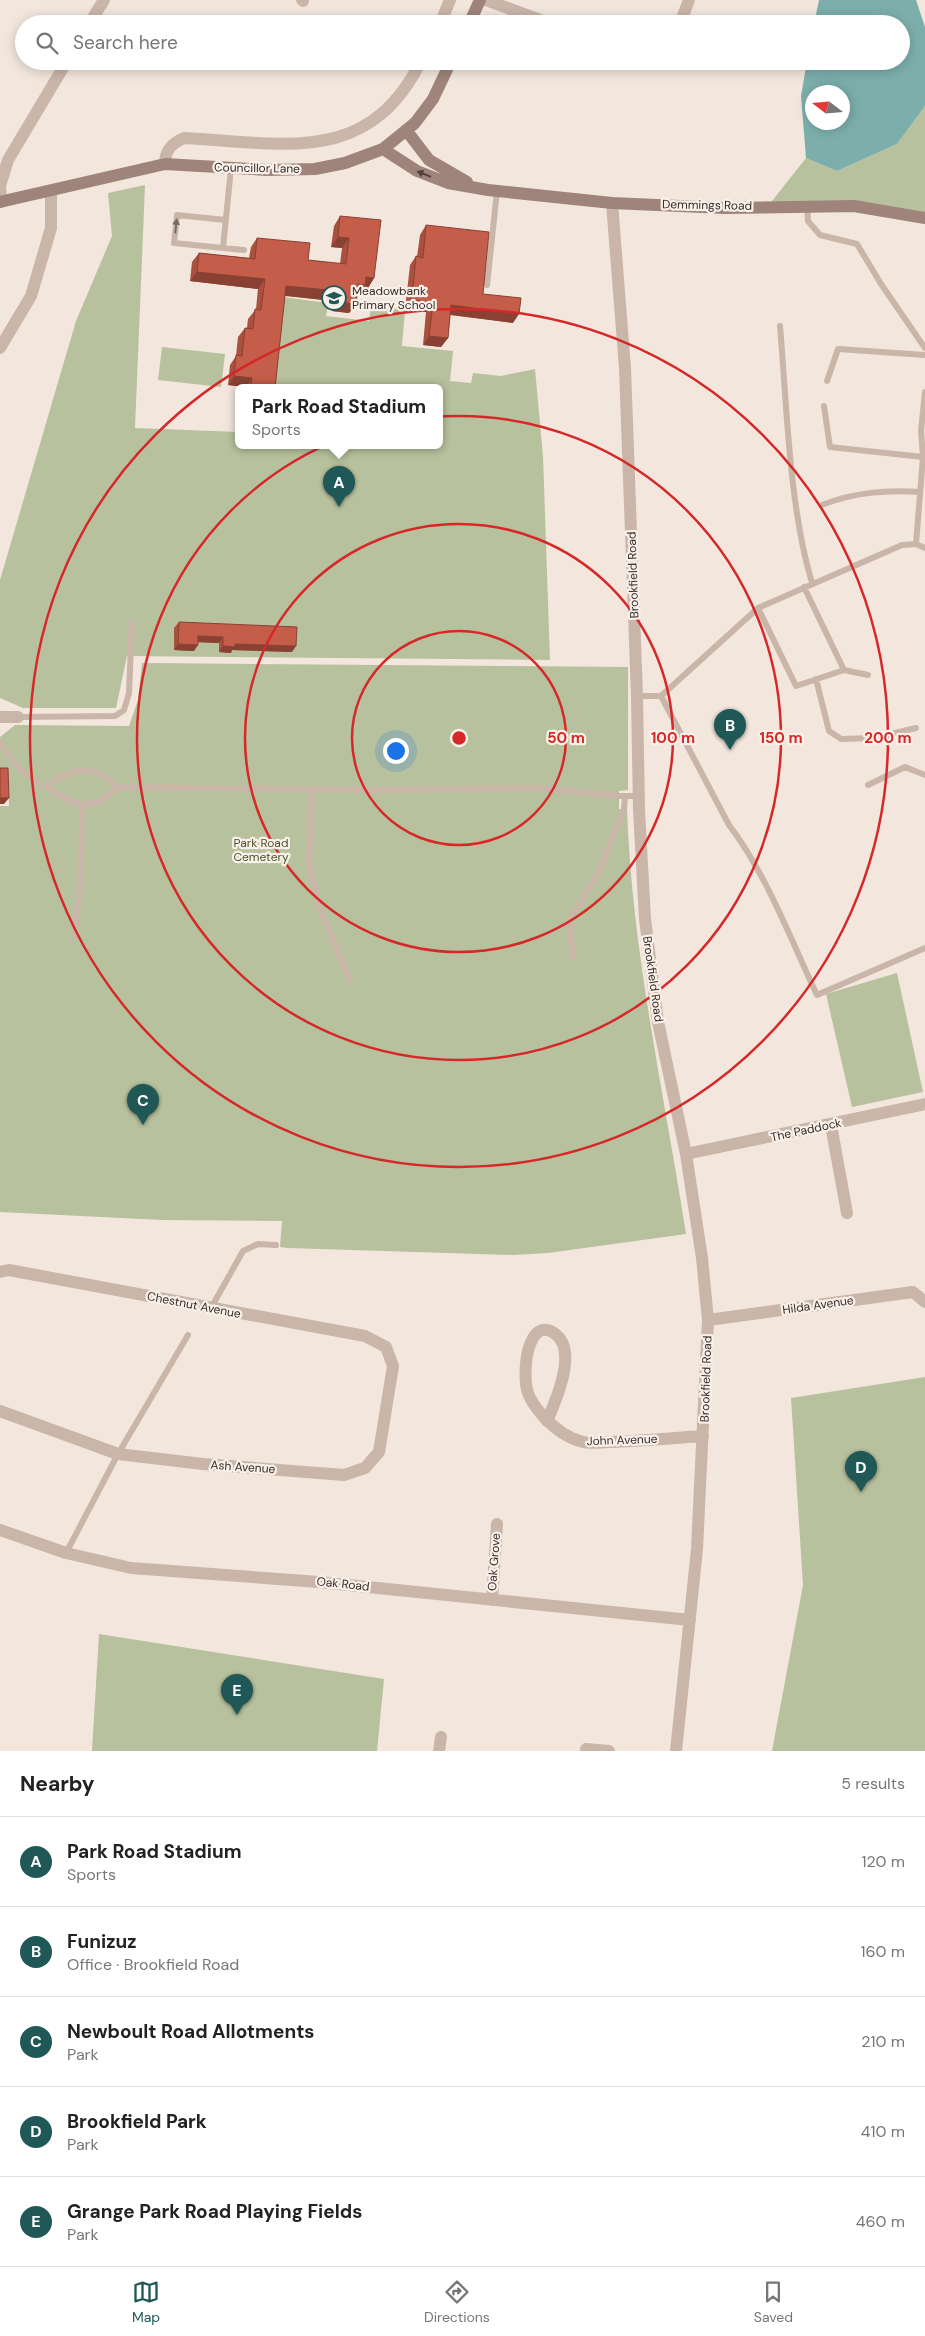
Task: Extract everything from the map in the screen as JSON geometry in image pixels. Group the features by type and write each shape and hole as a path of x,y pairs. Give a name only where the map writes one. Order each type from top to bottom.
{"street":[{"path":"95,15 104,0"},
{"path":"444,15 450,0"},
{"path":"473,15 480,0"},
{"path":"486,0 527,15"},
{"path":"683,15 688,0"},
{"path":"1,202 0,186 8,160 62,70"},
{"name":"Councillor Lane","path":"165,164 165,154 175,142 184,138 310,143 340,138 371,124 392,106 411,82 417,70"},
{"name":"Councillor Lane","path":"1,202 165,164 268,170 314,169 345,163 383,148 415,123 433,99 447,70"},
{"name":"Demmings Road","path":"406,130 428,160 446,172 492,190"},
{"name":"Demmings Road","path":"383,148 417,171 448,183 492,190 612,203 724,208 806,205 854,206 925,218"},
{"path":"0,348 32,296 51,228 51,191"},
{"name":"Brookfield Road","path":"612,203 626,368 637,696 638,796 645,918 658,1022 686,1154 702,1258 708,1320 704,1436 690,1620 676,1751"},
{"path":"0,717 18,717"},
{"name":"The Paddock","path":"686,1154 925,1104"},
{"path":"831,1125 846,1213"},
{"name":"Chestnut Avenue","path":"0,1272 9,1270 365,1336 386,1347"},
{"name":"Hilda Avenue","path":"708,1320 913,1292 925,1302"},
{"name":"John Avenue","path":"547,1421 561,1387 565,1365 564,1350 558,1336 549,1330 539,1330 533,1336 526,1358 525,1376 529,1400 547,1421 557,1432 584,1443 704,1436"},
{"name":"Ash Avenue","path":"0,1411 118,1454 203,1464 344,1475 365,1468 379,1452 393,1366 386,1347"},
{"name":"Oak Grove","path":"492,1600 497,1524"},
{"name":"Oak Road","path":"0,1530 66,1553 131,1568 319,1582 690,1620"},
{"path":"439,1751 440,1737"},
{"path":"586,1749 608,1751"}],"lane":[{"path":"223,248 231,168"},
{"path":"487,285 492,190"},
{"path":"806,205 808,221 820,235 857,244 881,284 925,348"},
{"path":"226,220 177,215 174,243 244,250"},
{"path":"780,326 795,492 807,565 812,583"},
{"path":"827,381 838,349 925,355"},
{"path":"916,544 924,457 921,431 925,392"},
{"path":"824,406 830,447 924,457"},
{"path":"822,505 844,496 862,493 920,492"},
{"path":"637,696 660,696 758,608 902,545 916,544 925,548"},
{"path":"804,587 844,670"},
{"path":"758,608 796,686 844,670 868,675"},
{"path":"18,717 115,716 124,710 129,693 132,622"},
{"path":"816,679 829,731 841,739 874,738 916,728"},
{"path":"660,696 729,825 758,869 817,995 925,948"},
{"path":"0,742 20,769 32,780 47,787 71,803 82,804 102,799 117,787 312,790 538,788 638,796"},
{"path":"868,785 905,767 925,775"},
{"path":"47,787 69,772 82,770 103,775 117,787"},
{"path":"312,790 309,864 320,909 350,981"},
{"path":"573,958 569,920 598,874 624,809 625,796"},
{"path":"74,937 81,879 82,804"},
{"path":"211,1308 243,1251 258,1244 276,1245"},
{"path":"66,1553 118,1454 188,1335"}],"green space":[{"path":"925,106 925,218 854,206 768,206 806,158 837,171 897,144"},
{"path":"145,185 135,428 235,432 235,449 443,449 443,384 272,384 282,297 328,303 326,316 369,321 371,305 405,310 402,346 453,351 450,381 471,383 473,373 501,376 535,369 543,456 550,660 127,656 116,708 23,708 0,698 0,580 76,321 112,236 108,193"},
{"path":"162,347 225,354 221,387 158,380"},
{"name":"Park Road Cemetery","path":"142,663 628,667 628,790 619,791 619,809 627,809 630,863 642,969 686,1234 548,1253 514,1255 288,1248 280,1247 282,1221 162,1220 0,1212 0,806 9,806 8,771 0,770 0,737 15,725 129,726 138,700"},
{"path":"897,973 923,1092 852,1107 826,994"},
{"path":"925,1377 925,1751 772,1751 803,1585 791,1398"},
{"path":"99,1634 384,1679 377,1751 92,1751"}],"water":[{"path":"819,0 916,0 925,27 925,106 897,144 837,171 806,158 801,96 805,70 910,70 910,15 816,15"}],"building":[{"path":"340,216 381,220 374,278 366,277 365,285 358,284 356,304 338,302 339,291 286,286 275,384 251,384 252,378 234,376 236,355 242,356 245,328 253,329 255,309 261,310 265,279 197,272 199,253 255,259 257,238 310,243 308,260 346,264 349,238 338,237"},
{"path":"426,225 489,232 483,294 521,298 519,314 451,305 448,338 429,336 433,303 412,300 416,256 423,258"},
{"path":"179,622 297,627 296,646 235,644 235,647 223,646 223,637 198,636 198,645 178,644"},
{"path":"0,768 8,768 9,798 0,798"}],"place":[{"name":"Meadowbank Primary School","path":"334,298"},
{"name":"Park Road Stadium","path":"339,507"},
{"name":"Funizuz","path":"730,750"},
{"name":"Newboult Road Allotments","path":"143,1125"},
{"name":"Brookfield Park","path":"861,1492"},
{"name":"Grange Park Road Playing Fields","path":"237,1715"}]}
